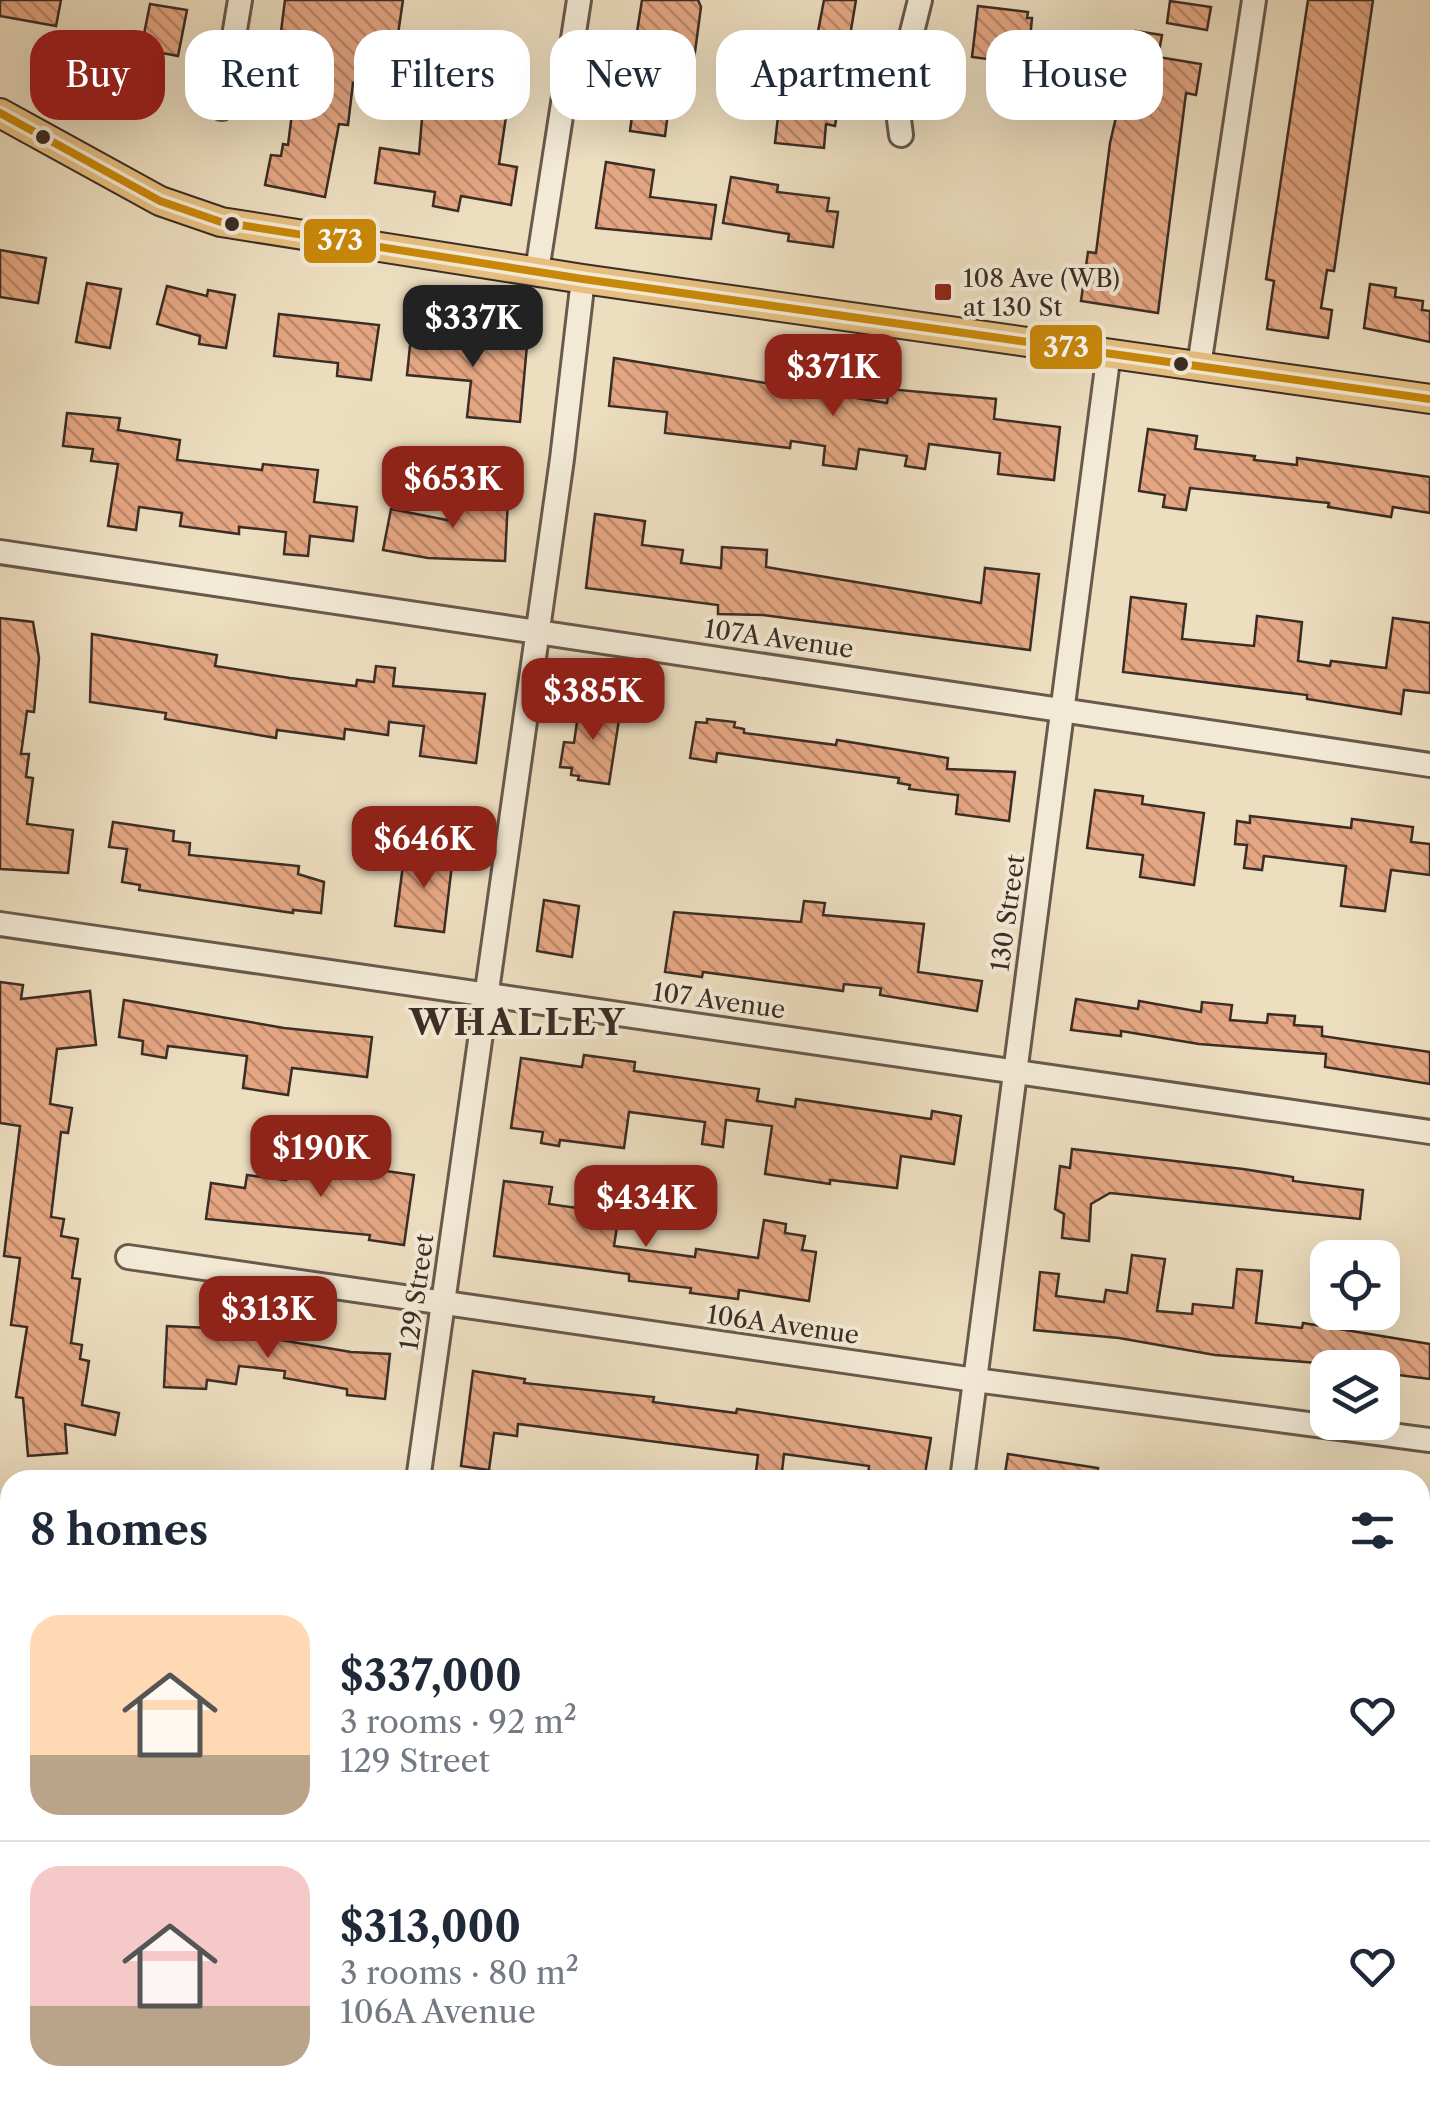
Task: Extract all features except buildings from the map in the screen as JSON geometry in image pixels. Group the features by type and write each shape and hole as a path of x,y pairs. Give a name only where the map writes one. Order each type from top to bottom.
{"main road":[{"path":"0,113 160,201 198,217 582,278 1430,399"}],"street":[{"path":"235,30 240,0"},
{"path":"537,271 579,0"},
{"path":"900,135 896,96 920,0"},
{"path":"1198,366 1254,0"},
{"name":"129 Street","path":"419,1470 538,631 582,278"},
{"name":"130 Street","path":"963,1470 1109,352"},
{"name":"107A Avenue","path":"0,552 1430,765"},
{"name":"107 Avenue","path":"0,924 1430,1132"},
{"name":"106A Avenue","path":"128,1257 974,1380 1430,1440"}],"transit line":[{"name":"373","path":"0,113 160,201 221,222 583,279 1430,399"}],"place":[{"name":"108 Ave (WB) at 130 St","path":"943,292"}],"district":[{"name":"WHALLEY","path":"518,1022"}]}
